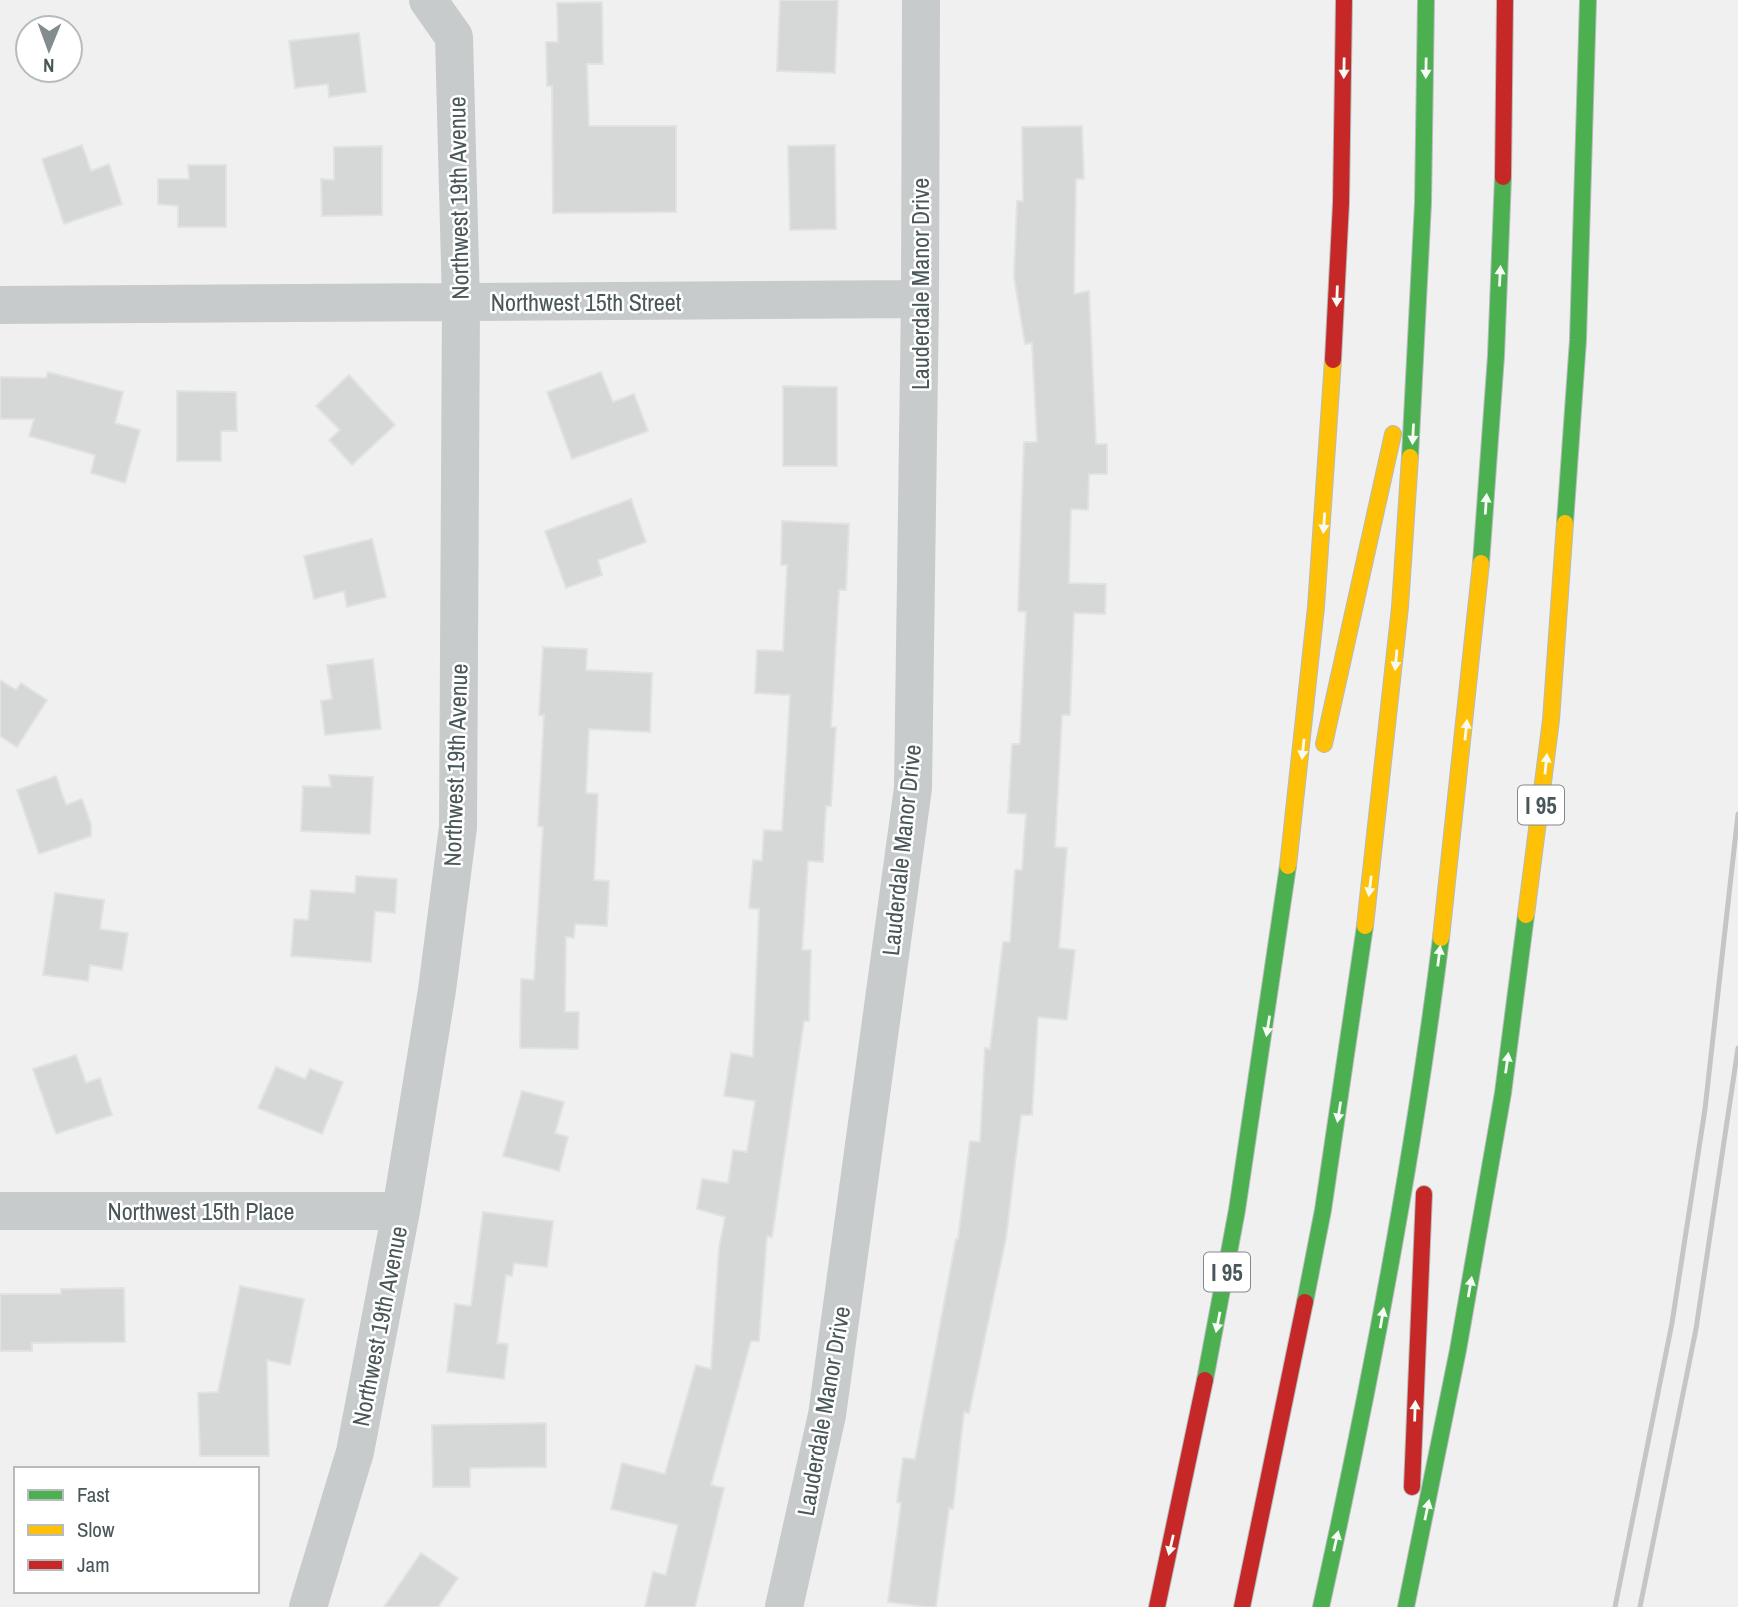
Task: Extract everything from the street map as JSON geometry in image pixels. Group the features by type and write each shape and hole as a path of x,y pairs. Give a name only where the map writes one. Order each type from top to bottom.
{"highway":[{"name":"I 95","path":"1157,1607 1222,1298 1282,934 1310,683 1331,435 1341,186 1344,0"},
{"path":"1242,1607 1303,1321 1347,1058 1393,692 1419,317 1426,0"},
{"path":"1321,1607 1368,1395 1412,1148 1431,1024 1463,764 1485,523 1505,146 1505,0"},
{"name":"I 95","path":"1407,1604 1458,1350 1503,1093 1551,720 1578,340 1588,0"},
{"path":"1321,760 1419,317"},
{"path":"1282,934 1312,800"},
{"path":"1407,1604 1431,1024"}],"street":[{"name":"Northwest 19th Avenue","path":"308,1607 355,1452 401,1212 437,990 458,827 461,303 454,37 428,0"},
{"name":"Lauderdale Manor Drive","path":"784,1607 827,1415 913,788 921,0"},
{"name":"Northwest 15th Street","path":"0,305 920,299"},
{"name":"Northwest 15th Place","path":"0,1211 401,1212"}],"building":[{"path":"780,0 838,0 835,73 777,71"},
{"path":"602,2 603,64 587,64 589,126 676,126 676,212 553,213 552,86 547,86 546,42 558,42 557,3"},
{"path":"359,33 366,92 329,97 328,84 295,88 289,41"},
{"path":"1082,126 1084,179 1076,179 1074,294 1089,291 1096,444 1107,444 1107,474 1089,474 1088,510 1071,509 1069,583 1106,584 1105,614 1074,613 1070,715 1062,715 1055,847 1067,848 1059,948 1075,950 1067,1020 1038,1017 1032,1115 1021,1115 1006,1238 969,1413 964,1412 953,1509 949,1508 936,1607 926,1607 888,1602 901,1503 897,1502 903,1458 915,1459 958,1239 970,1141 980,1142 985,1048 990,1049 1003,942 1010,942 1015,870 1022,870 1026,814 1008,813 1012,744 1020,744 1026,612 1018,611 1024,442 1037,442 1032,343 1025,344 1014,277 1017,201 1023,201 1022,127"},
{"path":"82,145 91,171 109,164 122,204 64,224 42,159"},
{"path":"835,145 836,229 790,230 788,146"},
{"path":"382,146 382,215 322,216 321,179 334,180 334,147"},
{"path":"188,165 226,165 226,227 178,227 178,206 158,204 158,179 189,179"},
{"path":"48,372 123,392 115,423 140,430 125,483 91,473 95,455 29,436 34,419 0,419 0,377 46,378"},
{"path":"601,372 613,402 634,394 648,431 572,459 547,392"},
{"path":"349,375 395,425 352,465 329,440 340,430 316,406"},
{"path":"783,386 837,387 837,466 783,466"},
{"path":"177,391 236,392 237,431 221,431 221,461 177,461"},
{"path":"631,499 646,542 598,560 602,575 566,588 545,531"},
{"path":"782,521 849,524 846,590 839,590 831,727 836,727 831,806 826,806 823,862 808,861 802,950 811,950 809,1021 804,1021 772,1237 767,1236 759,1341 751,1341 711,1485 724,1488 695,1607 645,1607 653,1572 666,1575 678,1525 611,1509 622,1463 665,1474 696,1365 711,1369 719,1248 725,1217 697,1209 702,1179 728,1183 733,1150 747,1152 755,1101 724,1096 731,1053 753,1057 759,909 749,908 753,860 762,861 764,830 782,831 790,695 755,693 757,650 783,651 787,565 781,565"},
{"path":"372,539 386,597 347,607 344,591 314,599 304,556"},
{"path":"543,647 587,649 586,670 652,673 650,732 589,729 586,793 598,794 594,880 609,881 607,926 575,924 574,938 566,937 565,1012 579,1012 578,1049 520,1048 521,979 534,980 543,827 538,826 544,715 539,715"},
{"path":"373,659 381,729 325,735 321,701 332,699 327,665"},
{"path":"0,680 16,690 21,683 47,700 17,747 0,736"},
{"path":"329,775 373,777 370,834 301,831 303,786 331,787"},
{"path":"56,776 66,805 82,799 91,825 91,836 39,854 17,790"},
{"path":"356,876 397,879 395,913 375,911 371,962 291,956 294,919 308,920 311,890 355,893"},
{"path":"55,893 104,900 100,929 128,933 122,970 90,965 88,981 43,975"},
{"path":"76,1055 86,1083 100,1078 112,1115 56,1134 33,1069"},
{"path":"276,1067 305,1079 310,1069 343,1082 322,1134 258,1108"},
{"path":"522,1091 564,1102 555,1133 568,1137 559,1171 503,1156"},
{"path":"483,1212 553,1221 547,1267 514,1263 512,1276 506,1275 497,1343 508,1344 504,1379 447,1372 455,1304 471,1306"},
{"path":"240,1286 304,1299 290,1365 267,1360 269,1456 200,1456 198,1393 218,1392"},
{"path":"124,1288 125,1342 32,1343 32,1351 0,1351 0,1294 61,1294 61,1289"},
{"path":"546,1423 546,1467 470,1468 470,1487 433,1487 432,1425"},
{"path":"421,1553 458,1578 438,1607 384,1607"}],"railway":[{"path":"1615,1607 1672,1323 1705,1109 1738,814"},
{"path":"1640,1607 1696,1329 1738,1048"}],"traffic: fast":[{"path":"1410,457 1423,203 1426,0"},
{"path":"1565,523 1578,340 1588,0"},
{"path":"1481,563 1496,356 1503,177"},
{"path":"1205,1380 1237,1210 1288,866"},
{"path":"1406,1607 1458,1350 1503,1093 1526,915"},
{"path":"1305,1302 1323,1210 1365,926"},
{"path":"1321,1607 1389,1274 1441,938"}],"traffic: slow":[{"path":"1288,866 1316,607 1333,360"},
{"path":"1324,744 1393,434"},
{"path":"1365,926 1400,607 1410,457"},
{"path":"1526,915 1551,720 1565,523"},
{"path":"1441,938 1481,563"}],"traffic: jam":[{"path":"1333,360 1341,203 1344,0"},
{"path":"1503,177 1505,0"},
{"path":"1412,1487 1424,1194"},
{"path":"1242,1607 1305,1302"},
{"path":"1157,1607 1205,1380"}]}
